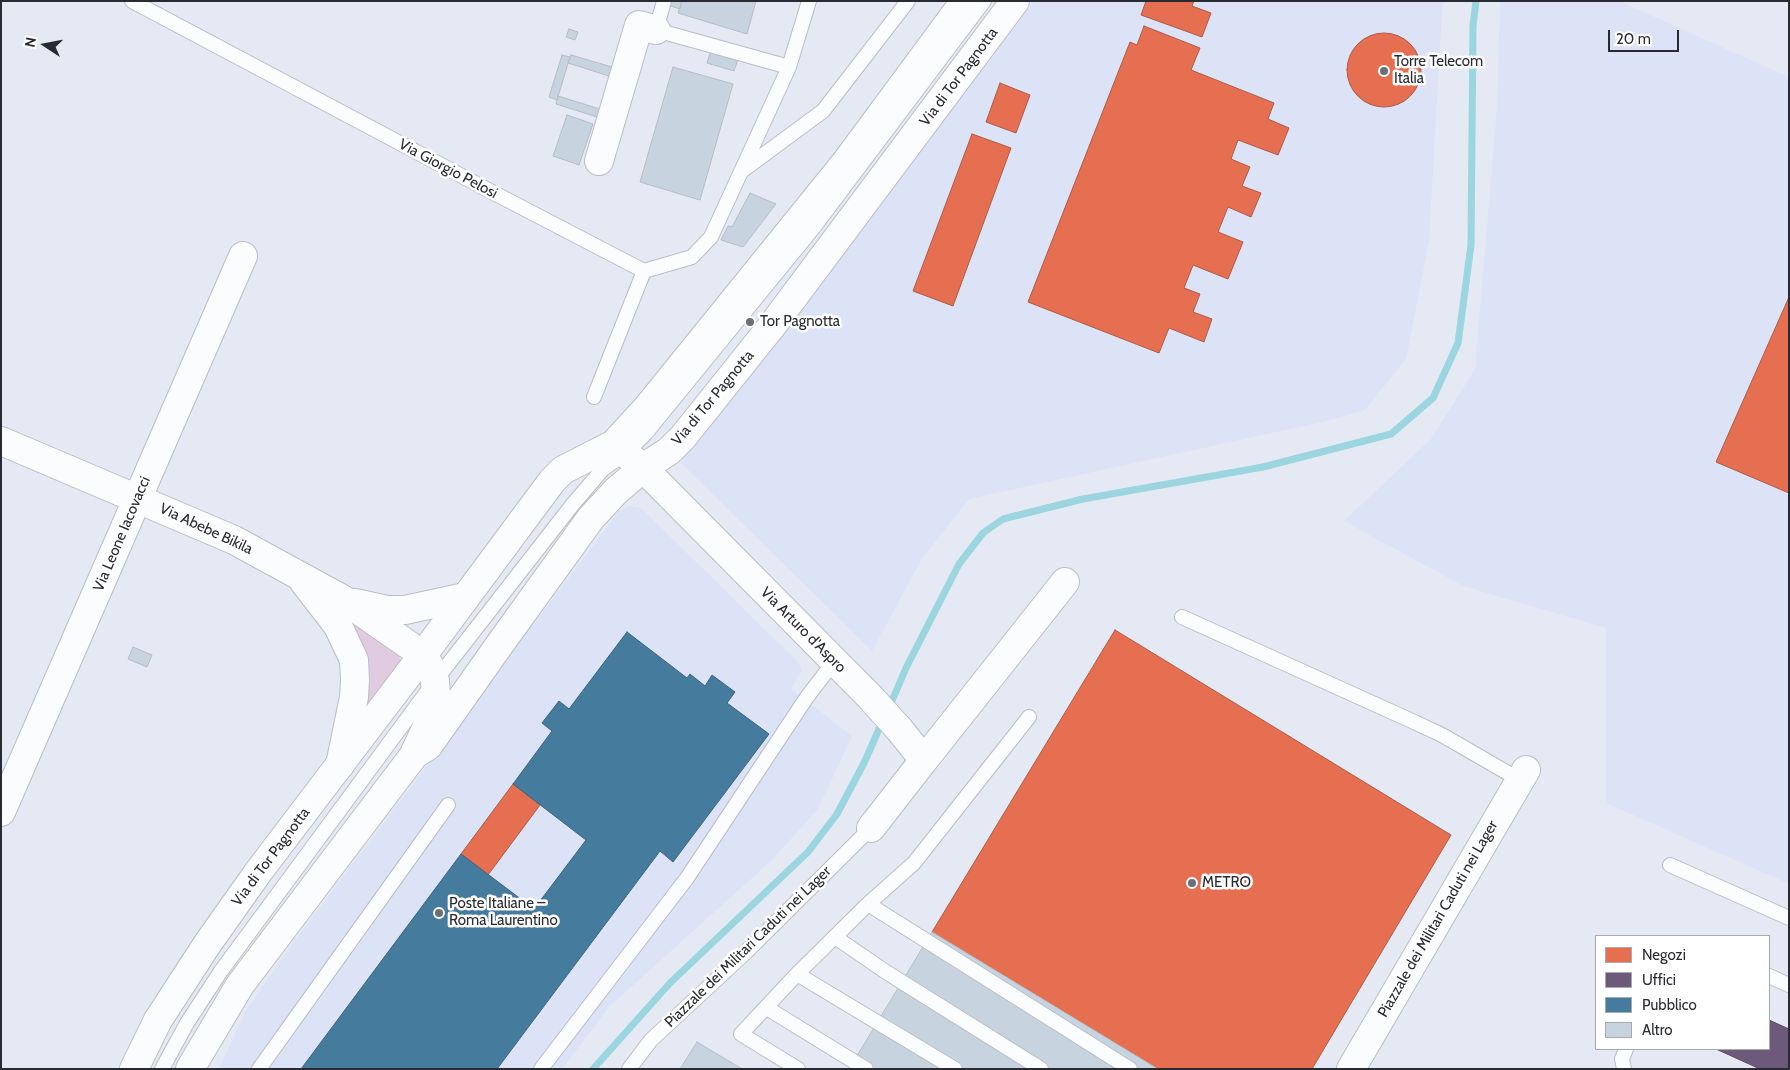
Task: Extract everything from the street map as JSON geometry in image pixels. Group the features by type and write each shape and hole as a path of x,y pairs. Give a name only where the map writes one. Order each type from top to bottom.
{"street":[{"name":"Via di Tor Pagnotta","path":"414,755 428,746 591,518 616,491 628,455 705,338 806,213 966,1"},
{"name":"Via di Tor Pagnotta","path":"134,1069 158,1020 208,943 259,871 552,481 563,470 628,455 669,450 683,437 766,334 1016,1"},
{"path":"599,161 639,25 656,30"},
{"name":"Via Leone Iacovacci","path":"1,812 243,256"},
{"name":"Via Abebe Bikila","path":"1,442 234,540 344,600 423,655"},
{"name":"Via Arturo d'Aspro","path":"628,455 874,701 924,760"},
{"name":"Via Abebe Bikila","path":"299,575 338,626 354,660 354,697 340,765"},
{"path":"871,828 1065,582"},
{"name":"Via Abebe Bikila","path":"344,600 387,610 405,610 431,606 465,597"},
{"name":"Via di Tor Pagnotta","path":"190,1069 240,985 414,755 430,720 436,694 431,668 423,655"},
{"name":"Piazzale dei Militari Caduti nei Lager","path":"1351,1069 1523,775"}],"lane":[{"name":"Via Giorgio Pelosi","path":"132,1 494,194 644,271"},
{"path":"664,1 656,30 789,67"},
{"path":"594,397 644,271 692,256 711,237 789,67 809,1"},
{"path":"743,170 823,111 908,1"},
{"name":"Via di Tor Pagnotta","path":"162,1069 221,971 435,681 573,504 603,469 628,455 814,227 984,1"},
{"path":"1182,617 1412,721 1523,775"},
{"path":"541,1069 687,878 807,697 834,662"},
{"path":"798,1069 741,1034 835,936 914,863 1029,717"},
{"path":"260,1069 448,805"},
{"name":"Piazzale dei Militari Caduti nei Lager","path":"629,1069 651,1040 744,954 871,828"},
{"path":"1670,864 1789,918"},
{"path":"868,904 1130,1069"},
{"path":"835,936 886,972 1041,1069"},
{"path":"797,974 955,1069"},
{"path":"1770,976 1789,985"},
{"path":"767,1008 866,1069"},
{"path":"1624,1069 1622,1058 1626,1050"}],"shaded area":[{"path":"1034,1 1444,1 1429,242 1406,359 1365,410 1327,421 969,499 921,560 872,651 680,462"},
{"path":"1500,1 1619,1 1789,77 1789,884 1606,803 1606,628 1463,586 1344,521 1431,439 1475,369 1497,106"},
{"path":"629,506 641,508 797,661 802,670 791,689 852,736 818,809 771,861 610,1006 562,1069 219,1069 245,1012 296,939 619,511"},
{"path":"349,620 399,656 401,661 365,712 368,669"}],"building: Negozi":[{"path":"1146,1 1194,1 1192,6 1211,13 1202,37 1141,15"},
{"path":"1144,26 1200,48 1191,70 1274,103 1268,119 1289,128 1278,155 1238,140 1231,159 1250,167 1242,186 1261,193 1251,217 1228,207 1218,232 1243,242 1228,279 1193,265 1184,288 1200,294 1193,312 1212,319 1204,342 1169,328 1159,353 1028,302 1130,42 1137,45"},
{"name":"Torre Telecom Italia","path":"1377,33 1391,33 1405,39 1415,49 1421,63 1419,84 1405,101 1391,107 1377,107 1363,101 1353,91 1347,77 1347,63 1353,49 1363,39"},
{"path":"1000,83 1030,95 1016,133 986,122"},
{"path":"972,134 1011,148 953,306 913,291"},
{"path":"1789,297 1789,493 1716,462"},
{"name":"METRO","path":"1115,630 1451,835 1312,1069 1158,1069 932,932"},
{"path":"513,784 540,805 488,875 461,854"}],"building: Uffici":[{"path":"1770,1020 1789,1029 1789,1069 1760,1069 1718,1050 1770,1050"}],"building: Pubblico":[{"path":"627,632 687,678 690,674 705,686 712,675 735,692 727,703 769,734 673,862 660,851 497,1069 301,1069 461,854 534,909 586,840 513,784 552,731 542,723 559,701 569,709"}],"building: Altro":[{"path":"669,1 682,1 680,9 667,5"},
{"path":"682,1 756,1 747,34 678,13"},
{"path":"569,29 578,32 575,40 566,37"},
{"path":"711,50 738,59 734,71 707,63"},
{"path":"562,55 570,57 557,100 549,97"},
{"path":"571,55 612,67 609,76 568,63"},
{"path":"673,67 733,84 700,200 640,182"},
{"path":"558,96 600,109 597,117 556,104"},
{"path":"567,115 593,124 579,165 553,156"},
{"path":"750,193 776,204 743,247 721,240 728,226 732,227"},
{"path":"133,647 152,655 147,667 128,659"},
{"path":"932,932 1158,1069 849,1069"},
{"path":"697,1042 742,1069 680,1069"}],"waterway":[{"path":"889,708 906,668 959,564 983,533 1003,519 1083,499 1263,467 1391,434 1433,398 1458,343 1471,245 1473,26 1476,1"},
{"path":"593,1069 670,983 808,852 837,814 864,763 883,720"}],"place":[{"name":"Torre Telecom Italia","path":"1384,71"},
{"name":"Tor Pagnotta","path":"750,322"},
{"name":"METRO","path":"1192,883"},
{"name":"Poste Italiane – Roma Laurentino","path":"439,913"}]}
